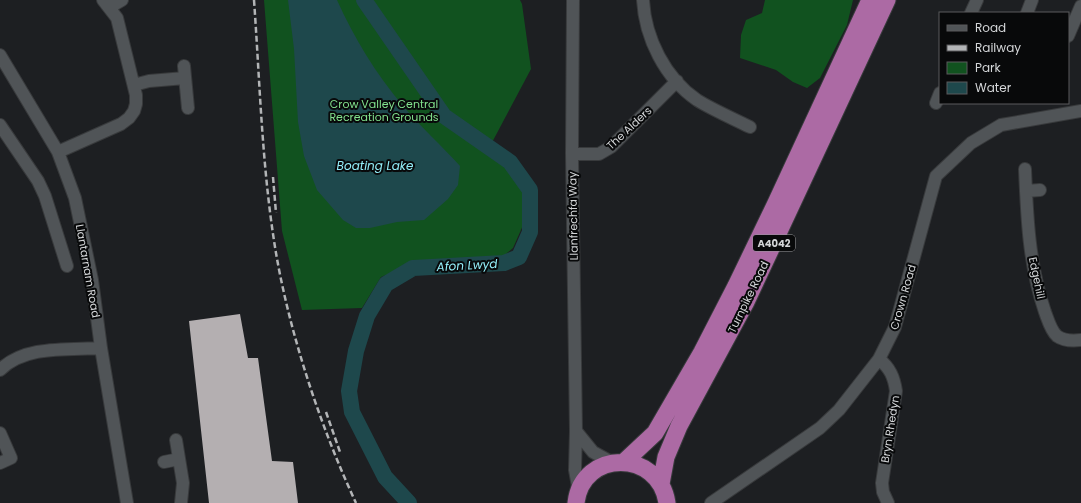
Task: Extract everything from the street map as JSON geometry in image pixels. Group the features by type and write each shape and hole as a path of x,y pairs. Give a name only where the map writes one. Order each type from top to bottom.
{"highway":[{"name":"Turnpike Road","path":"577,498 588,476 600,468 619,462 655,433 702,352 773,210 870,0"},
{"name":"Turnpike Road","path":"661,484 666,457 680,426 746,302 887,0"},
{"path":"619,462 645,468 661,484 667,503"}],"street":[{"path":"58,152 121,124 129,118 136,104 134,85 117,18 106,4 122,0"},
{"name":"Llanfrechfa Way","path":"573,0 572,154 576,431 575,470 577,498"},
{"path":"643,0 644,18 656,50 666,69 698,100 750,126"},
{"path":"971,12 977,0"},
{"path":"1027,12 1032,0"},
{"path":"1069,34 1081,6"},
{"name":"Llantarnam Road","path":"0,56 58,152 75,198 92,280 101,348 127,503"},
{"path":"134,85 185,72 188,108"},
{"name":"The Alders","path":"572,154 599,154 611,147 677,81"},
{"name":"Crown Road","path":"711,503 820,428 839,410 879,359 895,327 936,176 971,143 1000,125 1081,111"},
{"path":"0,125 38,181 45,196 67,266"},
{"name":"Edgehill","path":"1025,169 1027,230 1037,290 1049,323 1057,336 1067,340 1081,340"},
{"path":"1026,191 1040,190"},
{"path":"0,370 12,362 32,353 101,348"},
{"name":"Bryn Rhedyn","path":"879,359 887,365 894,378 896,392 882,483 883,492 888,503"},
{"path":"576,431 593,452 619,462"},
{"path":"0,433 11,458 0,462"},
{"path":"176,440 183,492 181,503"},
{"path":"164,462 179,459"}],"green space":[{"name":"Crow Valley Central Recreation Grounds","path":"264,0 520,0 522,4 531,69 488,150 510,166 526,190 524,223 513,248 500,259 419,261 381,277 362,308 302,310 282,231"},
{"path":"765,0 853,0 847,25 820,78 807,88 793,82 776,70 740,58 741,35 746,20 762,13"}],"water":[{"name":"Boating Lake","path":"288,0 337,0 358,42 393,94 460,166 458,185 448,199 424,220 397,222 370,228 356,228 343,220 317,190 304,156 298,122 294,49"}],"building":[{"path":"240,314 248,358 258,358 272,461 293,462 298,503 209,503 189,321"}],"waterway":[{"name":"Afon Lwyd","path":"364,0 444,116 510,162 530,190 530,232 519,257 504,263 413,268 386,284 367,316 356,351 349,391 352,412 385,477 409,503"}],"railway":[{"path":"254,0 262,127 271,222 282,284 289,316 308,381 331,444 356,503"},
{"path":"273,177 276,213"},
{"path":"326,412 340,452"}]}
